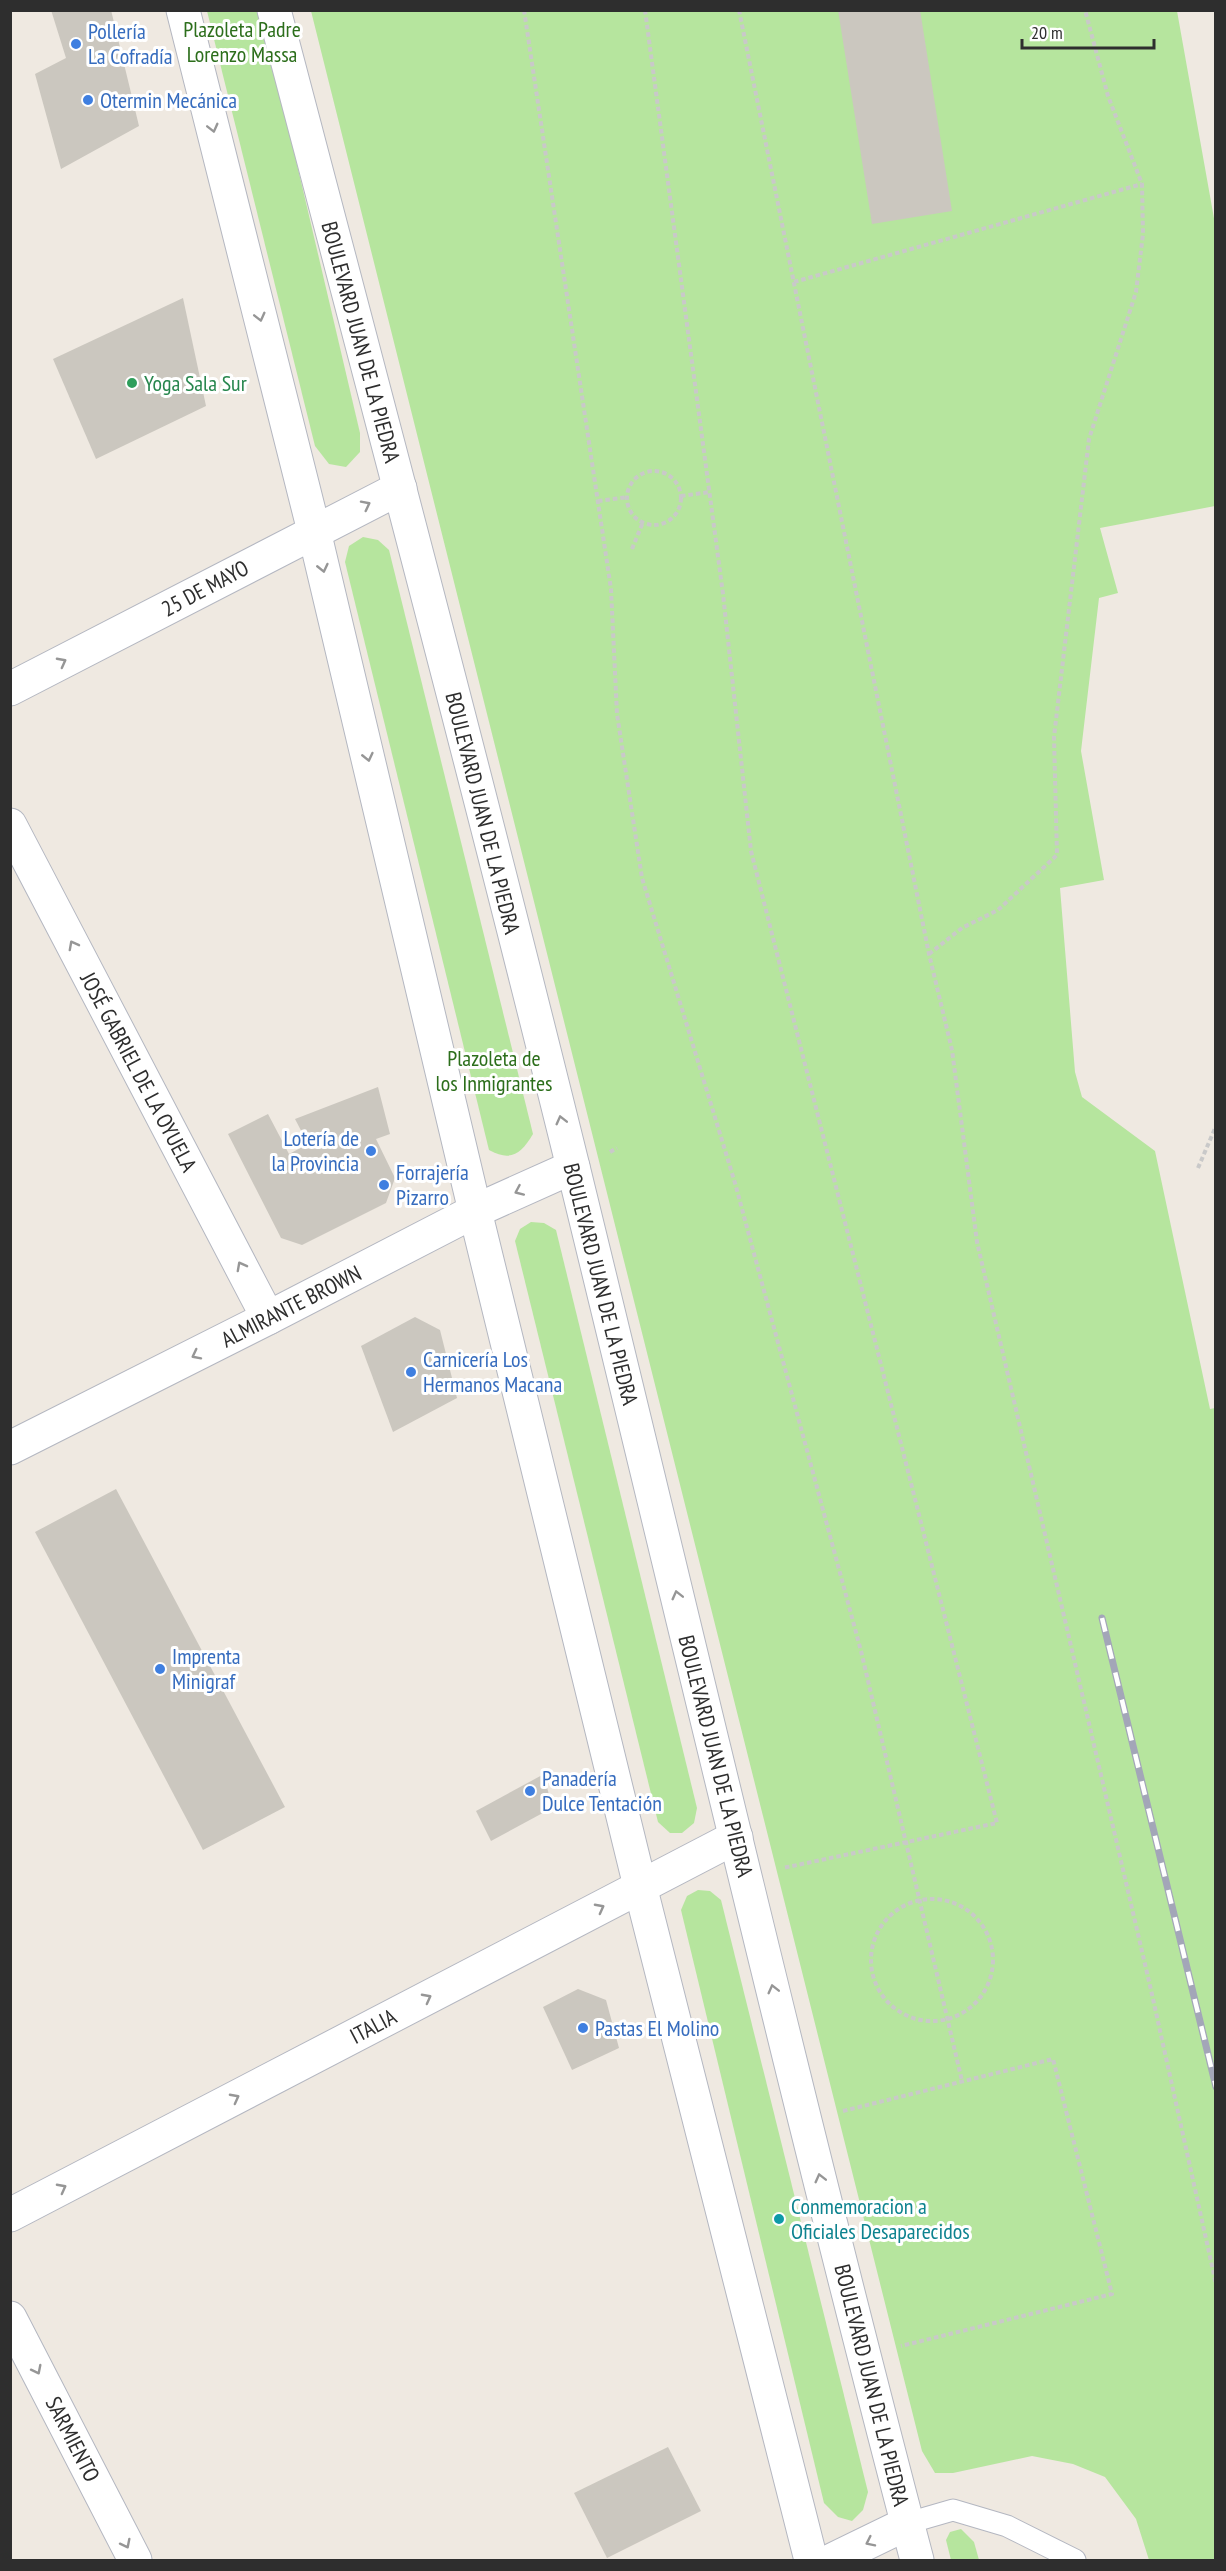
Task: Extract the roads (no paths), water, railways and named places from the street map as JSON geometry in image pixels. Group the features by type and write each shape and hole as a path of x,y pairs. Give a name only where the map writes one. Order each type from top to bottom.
{"main road":[{"path":"183,10 314,531 475,1211 640,1886 811,2560"},
{"name":"BOULEVARD JUAN DE LA PIEDRA","path":"274,10 400,488 573,1167 805,2121 917,2560"},
{"name":"25 DE MAYO","path":"10,689 400,488"},
{"name":"JOSÉ GABRIEL DE LA OYUELA","path":"10,825 268,1318"},
{"name":"ALMIRANTE BROWN","path":"10,1448 475,1211 573,1167"},
{"name":"ITALIA","path":"10,2215 736,1837"},
{"name":"SARMIENTO","path":"10,2318 135,2560"},
{"path":"832,2560 908,2523"}],"lane":[{"path":"908,2523 953,2510 1007,2526 1075,2560"}],"railway":[{"path":"1102,1618 1216,2087"}],"place":[{"name":"Pollería La Cofradía","path":"76,44"},
{"name":"Otermin Mecánica","path":"88,100"},
{"name":"Yoga Sala Sur","path":"132,383"},
{"name":"Lotería de la Provincia","path":"371,1151"},
{"name":"Forrajería Pizarro","path":"384,1185"},
{"name":"Carnicería Los Hermanos Macana","path":"411,1372"},
{"name":"Imprenta Minigraf","path":"160,1669"},
{"name":"Panadería Dulce Tentación","path":"530,1791"},
{"name":"Pastas El Molino","path":"583,2028"},
{"name":"Conmemoracion a Oficiales Desaparecidos","path":"779,2219"}],"park label":[{"name":"Plazoleta Padre Lorenzo Massa","path":"242,42"},
{"name":"Plazoleta de los Inmigrantes","path":"494,1070"}]}
